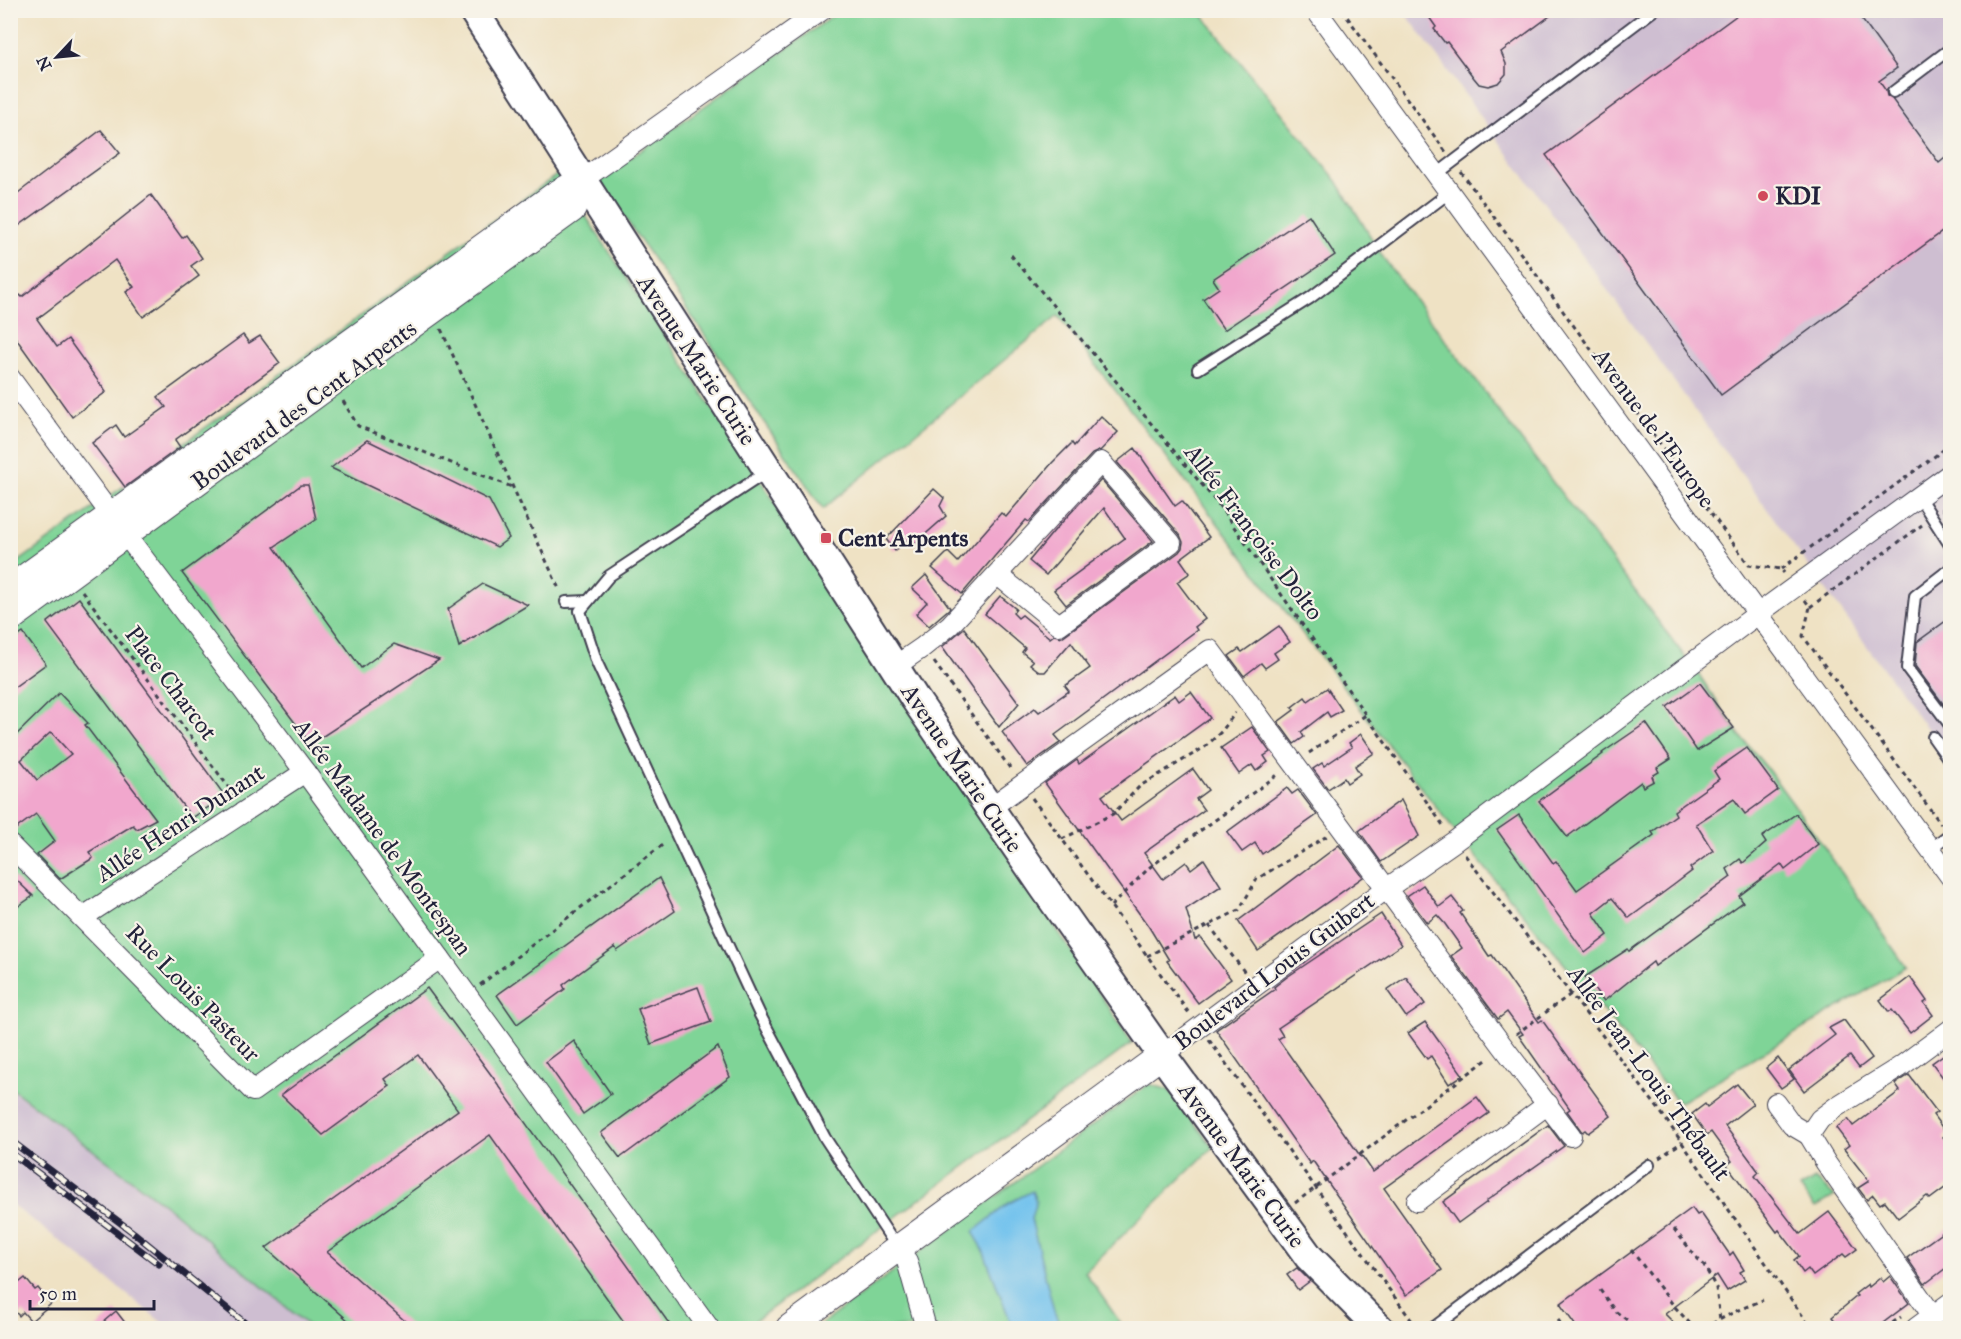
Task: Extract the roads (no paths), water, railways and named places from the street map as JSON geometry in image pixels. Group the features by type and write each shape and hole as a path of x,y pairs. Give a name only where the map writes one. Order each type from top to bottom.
{"main road":[{"name":"Avenue Marie Curie","path":"474,10 894,667 990,808 1162,1055 1309,1257 1379,1329"}],"street":[{"name":"Boulevard des Cent Arpents","path":"10,619 70,576 119,525 547,201 582,180 822,10"},
{"name":"Avenue de l'Europe","path":"1316,10 1950,876"},
{"name":"Boulevard des Cent Arpents","path":"10,588 119,525 332,383 433,311 573,208 582,180"},
{"name":"Allée Madame de Montespan","path":"10,378 305,772 709,1329"},
{"path":"894,667 950,625 1101,462 1171,543 1059,625 998,575"},
{"name":"Boulevard Louis Guibert","path":"789,1329 1386,888 1455,841 1759,613 1950,474"},
{"path":"990,808 1210,650 1571,1136"},
{"name":"Allée Henri Dunant","path":"83,917 305,772"},
{"name":"Rue Louis Pasteur","path":"10,844 253,1091 440,958"},
{"path":"1809,1135 1820,1119 1836,1107 1900,1067 1950,1030"},
{"path":"1776,1103 1792,1125 1809,1135 1924,1324 1950,1303"},
{"path":"1417,1201 1548,1104"},
{"path":"898,1249 907,1261 926,1329"}],"lane":[{"path":"1437,174 1654,10"},
{"path":"1893,92 1950,49"},
{"path":"1197,369 1310,298 1450,192"},
{"path":"768,471 609,576 580,611 597,663 760,1015 825,1138 898,1249"},
{"path":"1919,497 1950,545"},
{"path":"1950,569 1915,596 1907,668 1950,725"},
{"path":"566,602 588,601"},
{"path":"1933,738 1950,761"},
{"path":"1930,849 1950,835"},
{"path":"1433,1329 1650,1165"}],"water":[{"path":"1032,1191 1036,1201 1031,1219 1054,1311 1061,1328 1013,1328 981,1245 973,1232 1009,1203"}],"railway":[{"path":"10,1140 134,1233 251,1328"},
{"path":"10,1152 159,1264"}],"place":[{"name":"KDI","path":"1763,196"},
{"name":"Cent Arpents","path":"826,538"}]}
